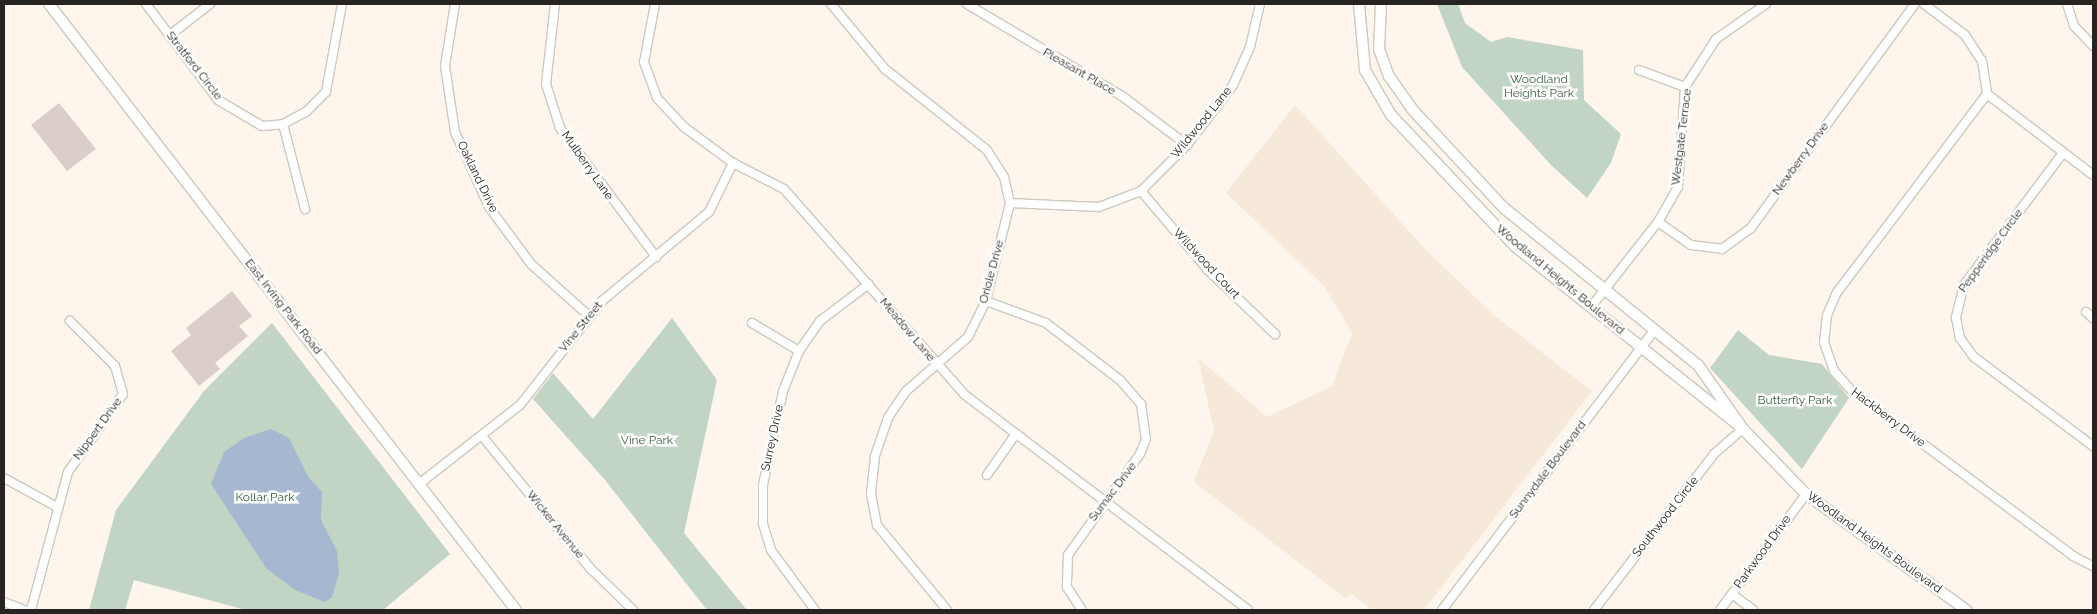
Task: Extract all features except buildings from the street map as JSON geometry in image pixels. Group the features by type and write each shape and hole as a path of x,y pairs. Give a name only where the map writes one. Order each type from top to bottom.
{"street":[{"name":"East Irving Park Road","path":"49,4 516,610"},
{"name":"Stratford Circle","path":"146,4 218,100 262,126 282,124 306,112 326,92 342,4"},
{"path":"170,35 210,4"},
{"name":"Oakland Drive","path":"455,4 445,66 455,132 489,207 531,264 588,316"},
{"name":"Mulberry Lane","path":"555,4 546,84 560,128 656,257"},
{"name":"Meadow Lane","path":"654,4 644,62 657,98 684,127 733,163 784,189 869,284 937,366 1015,435 1248,610"},
{"name":"Oriole Drive","path":"831,4 885,69 986,150 1004,177 1010,204 986,301 968,338 906,391 888,418 875,456 871,494 877,525 947,610"},
{"name":"Pleasant Place","path":"967,4 1122,96 1187,145"},
{"name":"Wildwood Lane","path":"1010,204 1099,207 1141,191 1187,145 1233,85 1250,47 1260,4"},
{"name":"Woodland Heights Boulevard","path":"1359,4 1365,70 1391,115 1501,233 1734,426 1743,428"},
{"name":"Woodland Heights Boulevard","path":"1381,4 1381,56 1411,108 1512,216 1705,373 1743,428 1806,494 1954,607 1966,610"},
{"name":"Westgate Terrace","path":"1591,307 1658,222 1678,187 1685,87 1716,39 1766,4"},
{"name":"Newberry Drive","path":"1658,222 1691,246 1722,249 1751,228 1915,4"},
{"path":"1924,4 1965,35 1982,61 1988,94 2093,176"},
{"path":"2067,4 2074,26 2093,46"},
{"path":"1639,70 1685,87"},
{"name":"Hackberry Drive","path":"1988,94 1837,292 1827,314 1824,342 1834,371 1852,392 2073,556 2093,566"},
{"path":"282,124 305,209"},
{"name":"Pepperidge Circle","path":"2063,153 1964,285 1956,318 1960,338 1974,357 2093,446"},
{"name":"Vine Street","path":"419,484 482,436 525,399 588,316 709,212 733,163"},
{"name":"Wildwood Court","path":"1141,191 1208,270 1275,334"},
{"name":"Surrey Drive","path":"815,610 776,559 762,511 783,391 799,351 820,321 869,284"},
{"name":"Sumac Drive","path":"986,301 1046,323 1120,380 1142,404 1146,439 1106,502 1073,544 1065,565 1067,587 1082,610"},
{"path":"2086,312 2093,318"},
{"name":"Nippert Drive","path":"31,610 57,507 68,472 123,394 115,366 70,320"},
{"path":"752,324 799,351"},
{"name":"Sunnydale Boulevard","path":"1442,610 1654,331"},
{"name":"Southwood Circle","path":"1594,610 1714,454 1743,428"},
{"path":"987,476 1015,435"},
{"name":"Wicker Avenue","path":"482,436 591,569 633,610"},
{"path":"4,478 57,507"},
{"name":"Parkwood Drive","path":"1720,610 1806,494"},
{"path":"1732,594 1753,610"},
{"path":"4,602 25,610"}],"shaded area":[{"path":"1295,105 1427,251 1495,316 1592,391 1424,610 1372,610 1352,594 1346,599 1194,482 1214,431 1198,358 1267,417 1332,386 1352,333 1324,286 1226,193"}],"green space":[{"name":"Woodland Heights Park","path":"1437,4 1458,4 1465,23 1491,42 1507,37 1583,50 1584,100 1621,134 1611,163 1587,198 1551,165 1462,67"},
{"name":"Vine Park","path":"672,318 717,380 684,533 747,610 707,610 605,480 533,399 553,373 593,419"},
{"name":"Kollar Park","path":"272,323 450,554 383,610 246,610 134,580 125,610 89,610 116,510 204,391"},
{"name":"Butterfly Park","path":"1738,330 1769,355 1822,364 1849,398 1802,469 1710,368"}],"water":[{"path":"271,429 289,438 309,478 322,492 321,520 337,551 339,574 332,597 325,602 295,590 266,568 211,484 224,452 244,438"}]}
